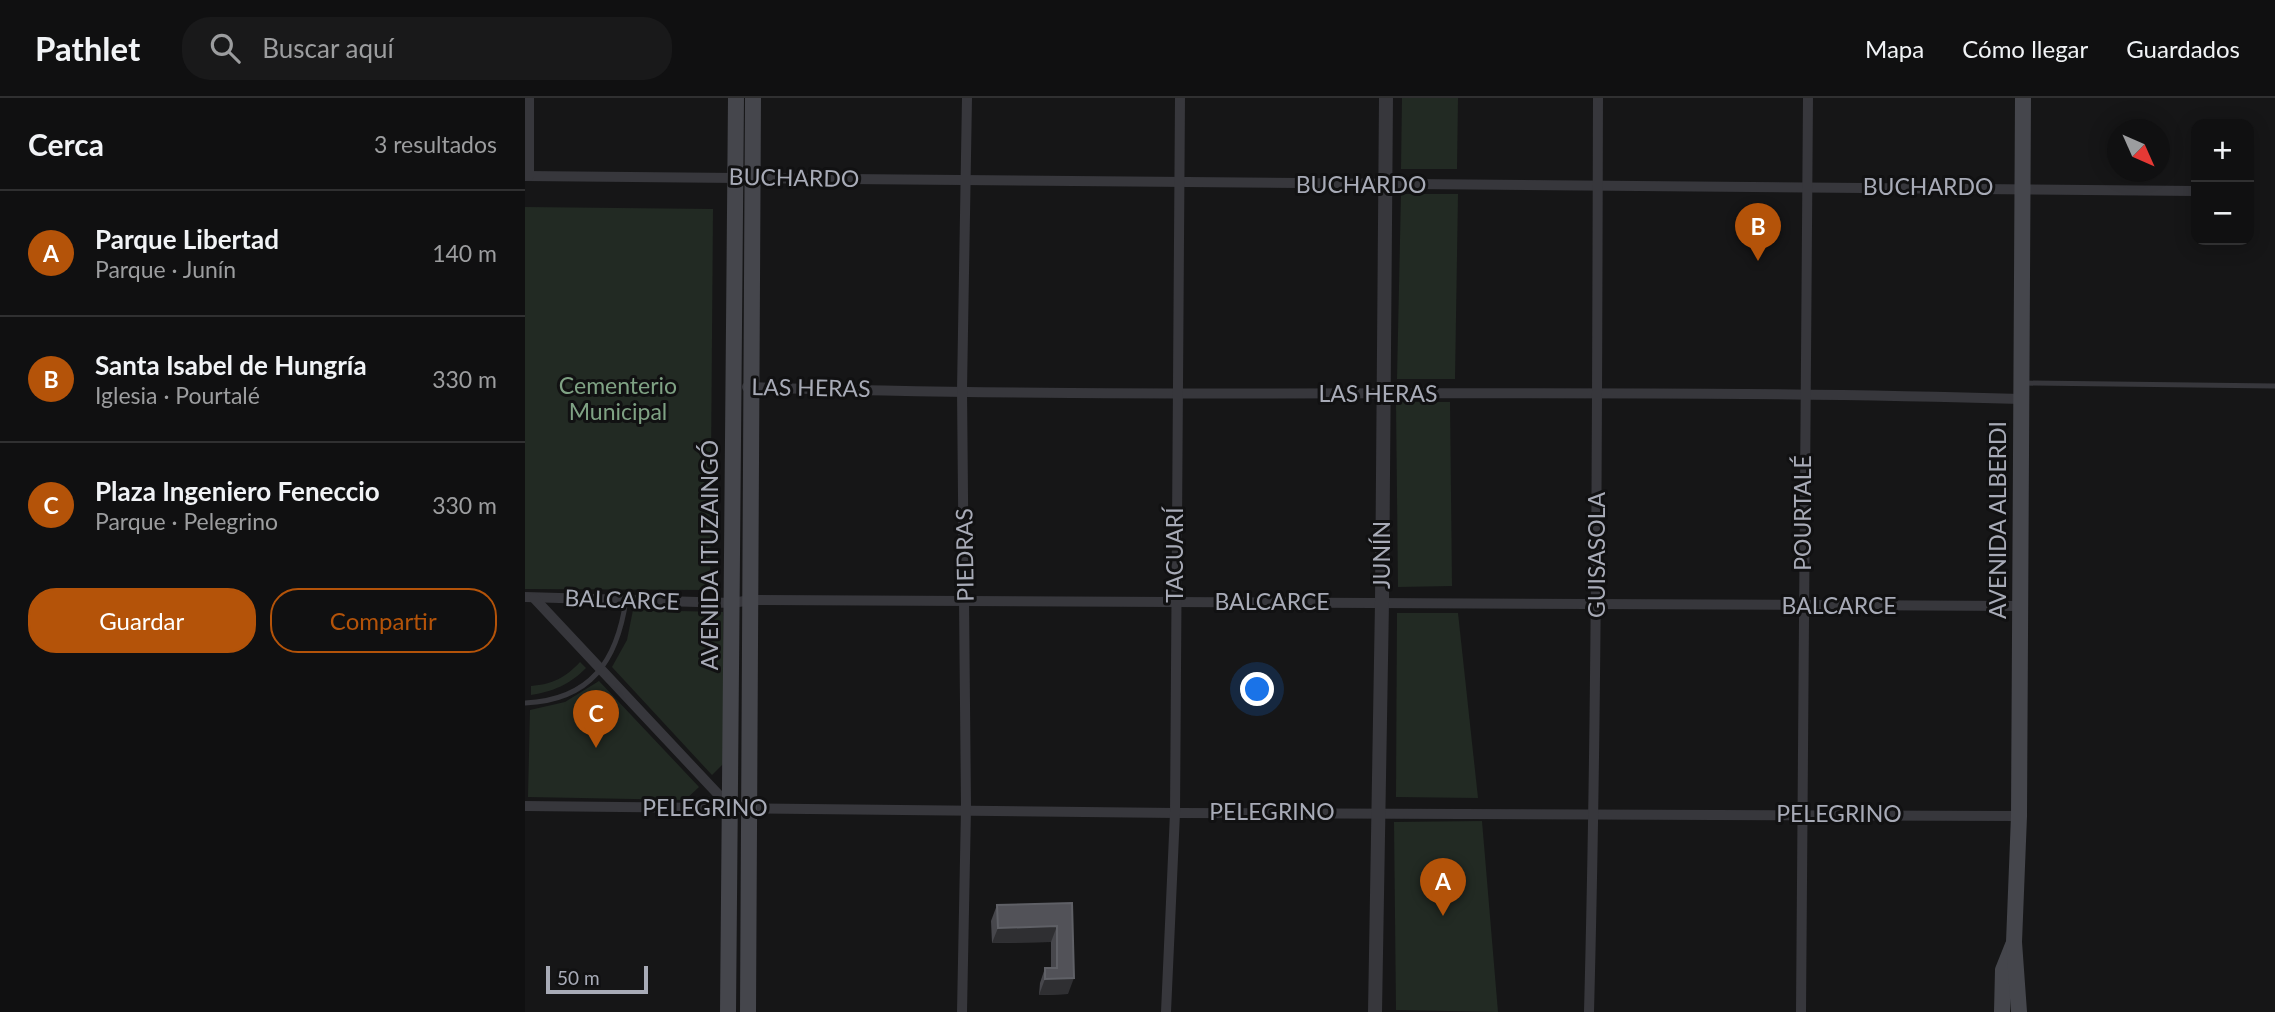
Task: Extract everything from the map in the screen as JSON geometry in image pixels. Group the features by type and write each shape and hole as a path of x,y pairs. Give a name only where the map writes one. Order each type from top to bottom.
{"main road":[{"name":"AVENIDA ITUZAINGÓ","path":"736,98 745,177 751,387 748,1012"},
{"name":"AVENIDA ITUZAINGÓ","path":"728,1012 734,387 745,177 753,98"},
{"name":"AVENIDA ALBERDI","path":"2019,1012 2014,942 2019,816 2023,98"},
{"name":"AVENIDA ALBERDI","path":"2003,1012 2003,970 2014,942"}],"street":[{"path":"527,176 529,98"},
{"name":"PIEDRAS","path":"962,1012 966,808 962,390 967,98"},
{"name":"TACUARÍ","path":"1166,1012 1175,813 1180,98"},
{"name":"JUNÍN","path":"1375,1012 1383,603 1382,395 1386,98"},
{"name":"GUISASOLA","path":"1590,1012 1598,606 1595,394 1598,98"},
{"name":"POURTALÉ","path":"1801,1012 1808,98"},
{"name":"BUCHARDO","path":"527,176 1386,186 2021,187 2191,191"},
{"name":"LAS HERAS","path":"734,387 1382,395 2021,391"},
{"path":"530,597 731,808"},
{"name":"BALCARCE","path":"530,597 732,603 751,600 2020,606"},
{"name":"PELEGRINO","path":"525,806 966,808 1175,813 1379,811 2019,816"}],"lane":[{"path":"2021,391 2275,386"},
{"path":"525,703 547,702 579,689 601,669 621,635 626,600"}],"green space":[{"path":"1402,98 1458,98 1457,169 1401,169"},
{"path":"1401,194 1458,194 1455,379 1397,379"},
{"name":"Cementerio Municipal","path":"525,207 713,209 710,590 525,589"},
{"path":"1396,402 1450,402 1452,586 1398,587"},
{"path":"633,610 723,612 724,763 712,775 612,667 627,640"},
{"path":"1397,613 1458,613 1478,798 1396,797"},
{"path":"580,662 586,668 573,679 554,689 531,695 531,686 558,679"},
{"path":"599,681 699,787 685,800 528,797 530,710 565,702"},
{"path":"1482,821 1498,1012 1396,1010 1394,822"}],"building":[{"path":"1072,903 1074,978 1045,979 1045,968 1057,968 1057,926 998,928 997,905"}],"place":[{"name":"Santa Isabel de Hungría","path":"1758,261"},
{"name":"Plaza Ingeniero Feneccio","path":"596,748"},
{"name":"Parque Libertad","path":"1443,916"}]}
